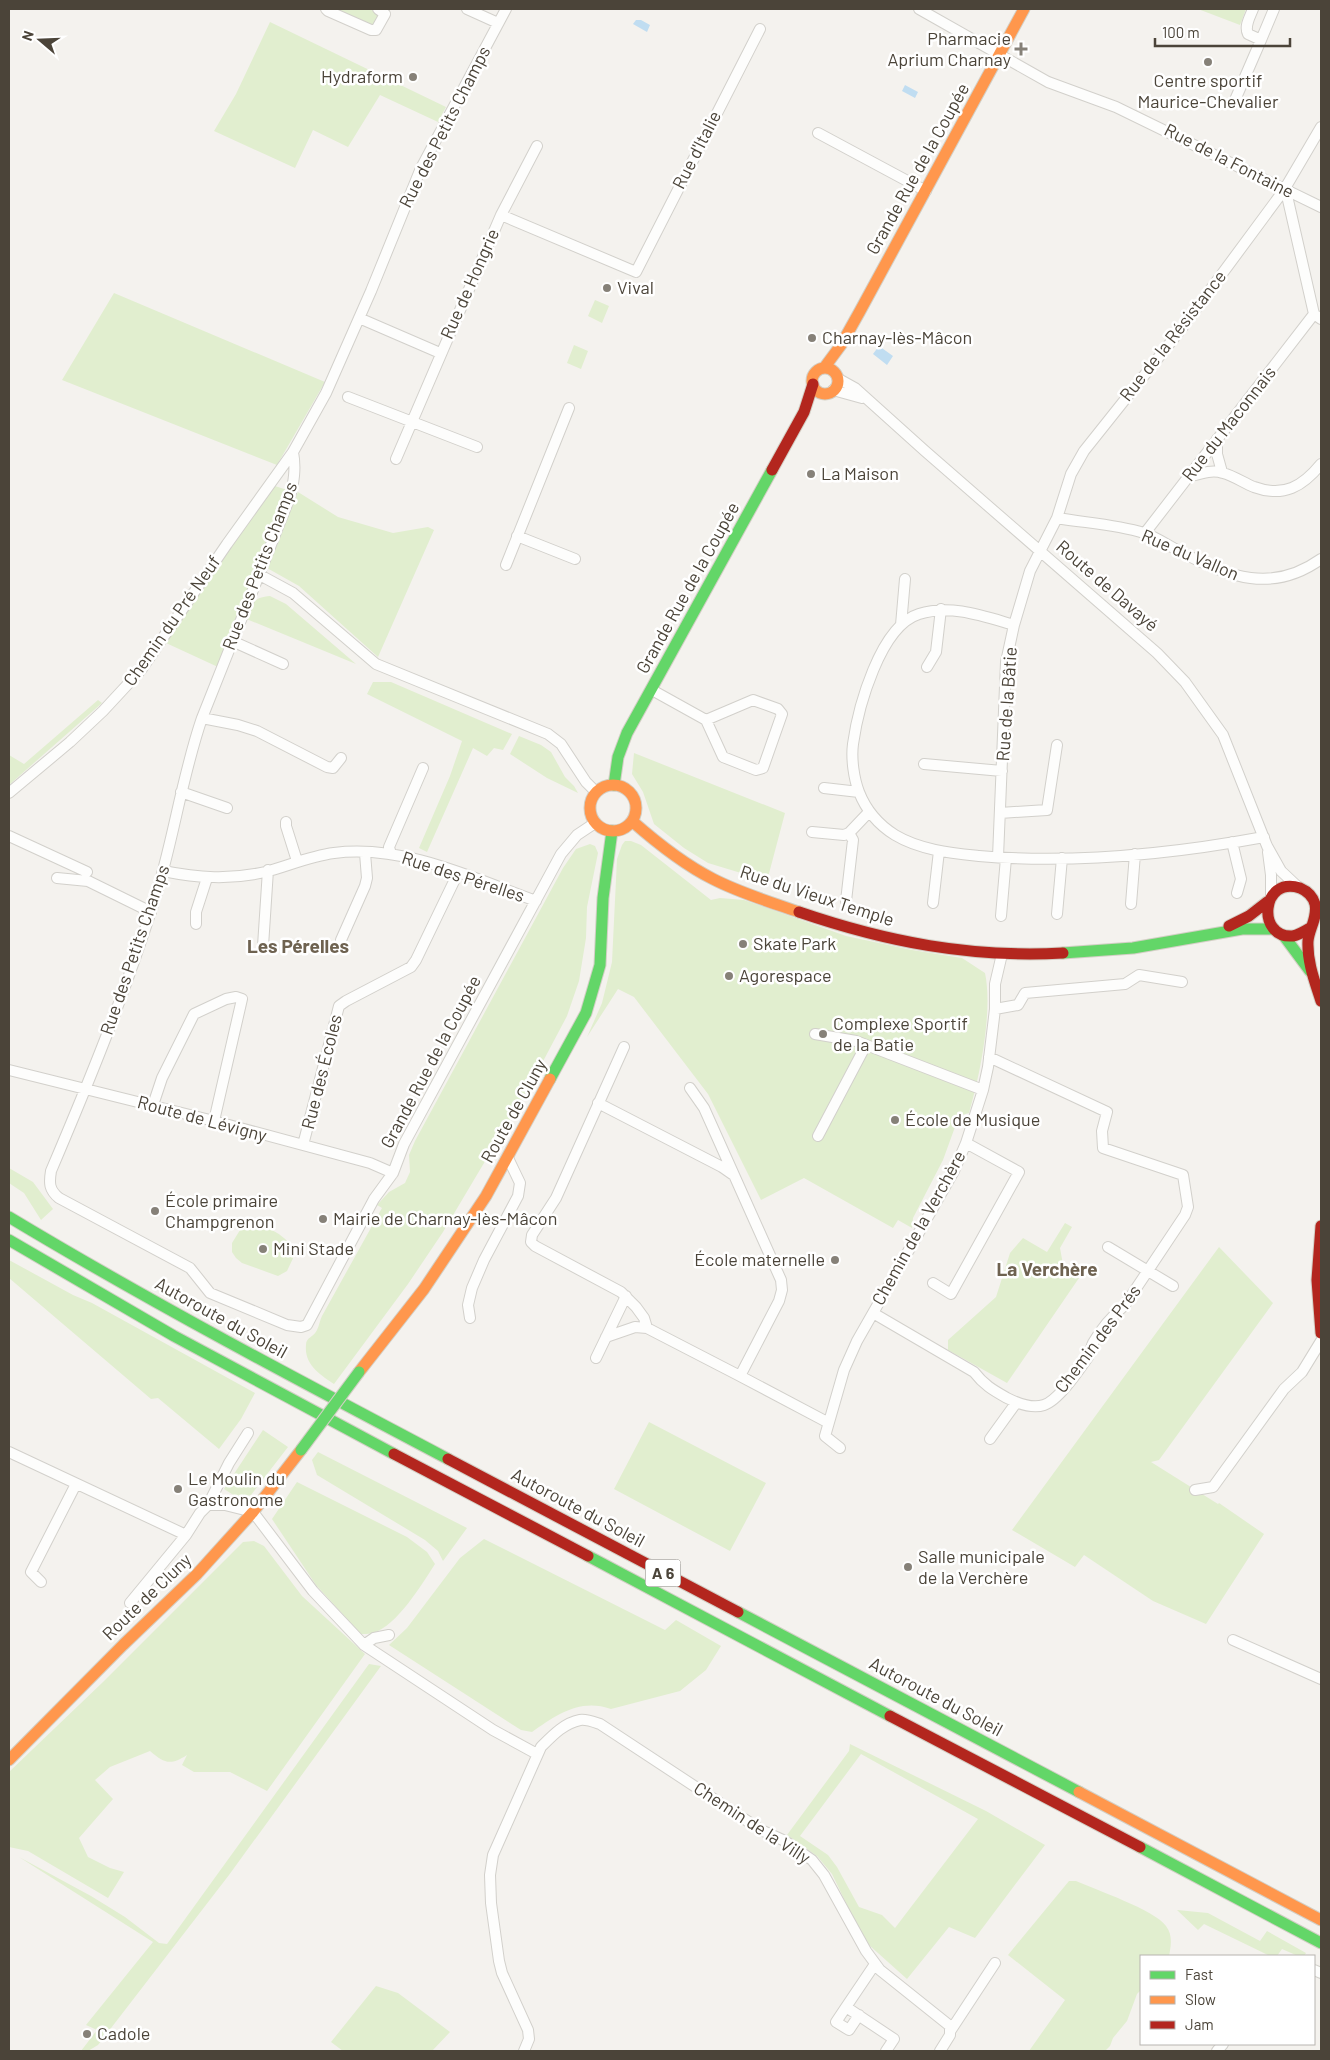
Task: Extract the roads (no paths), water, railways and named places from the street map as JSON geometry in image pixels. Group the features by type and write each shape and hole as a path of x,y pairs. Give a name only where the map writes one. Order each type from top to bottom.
{"main road":[{"name":"Grande Rue de la Coupée","path":"614,785 618,757 622,746 804,412 813,384 813,374 817,370 832,373 841,345 1024,9"},
{"path":"813,384 815,389 829,392 832,373"},
{"name":"Grande Rue de la Coupée","path":"804,412 829,392"},
{"path":"614,785 628,790 633,796 636,805 632,822 620,830 612,831 595,823 590,810 592,797 596,792 606,786 614,785"},
{"name":"Rue du Vieux Temple","path":"632,822 696,870 729,886 858,932 899,941 965,952 1002,954 1075,953 1123,949 1219,931 1253,927 1274,929"},
{"name":"Route de Cluny","path":"9,1760 116,1652 197,1574 253,1512 424,1289 486,1196 586,1013 600,965 603,898 612,831"},
{"path":"1314,977 1284,936 1274,929 1267,920 1266,913 1269,899 1280,889 1288,886 1301,889 1321,888"},
{"path":"1301,889 1318,911 1310,928 1308,943 1314,977 1321,1001"},
{"name":"Rue du Vieux Temple","path":"1219,931 1249,916 1269,899"},
{"path":"1284,936 1302,934 1310,928"},
{"name":"Autoroute du Soleil","path":"9,1216 92,1267 287,1374 1321,1920"},
{"path":"1321,1226 1316,1268 1321,1333"},
{"name":"A 6","path":"9,1240 174,1336 277,1392 1321,1943"}],"street":[{"path":"326,9 328,12 371,30 376,30 386,11"},
{"path":"467,9 498,23"},
{"name":"Rue des Petits Champs","path":"307,1325 301,1327 287,1325 210,1293 190,1268 58,1198 53,1193 49,1182 51,1171 86,1090 151,912 163,871 190,755 202,718 290,497 295,478 293,452 326,393 421,168 506,9"},
{"name":"Rue de la Fontaine","path":"919,9 999,56 1048,82 1116,107 1164,128 1321,207"},
{"path":"1253,9 1246,26 1246,31 1248,34 1261,40"},
{"path":"1235,100 1274,9"},
{"name":"Rue d'Italie","path":"501,215 636,272 760,29"},
{"name":"Rue de la Résistance","path":"1039,551 1046,542 1057,518 1066,485 1084,451 1182,328 1284,190 1321,128"},
{"path":"818,133 926,191"},
{"name":"Rue de Hongrie","path":"396,459 501,215 537,146"},
{"path":"1284,190 1318,316"},
{"name":"Rue du Maconnais","path":"1145,533 1217,439 1318,316"},
{"path":"359,318 440,353"},
{"name":"Route de Davayé","path":"832,373 855,388 863,398 1157,652 1186,682 1223,735 1266,841 1281,871 1301,889"},
{"name":"Route de Davayé","path":"829,392 863,398"},
{"path":"348,397 477,447"},
{"path":"506,565 569,408"},
{"path":"1217,439 1217,454 1222,472"},
{"name":"Chemin du Pré Neuf","path":"9,793 70,742 103,711 141,670 227,544 293,452"},
{"path":"1188,477 1207,472 1222,472 1256,488 1280,491 1295,488 1305,482 1321,464"},
{"name":"Rue du Vallon","path":"1057,518 1099,523 1145,533 1205,565 1245,578 1268,579 1289,575 1306,569 1321,559"},
{"path":"518,536 575,559"},
{"name":"Rue de la Bâtie","path":"1001,916 1002,858 1000,813 1006,662 1014,625 1030,571 1039,551"},
{"path":"258,574 293,593 376,664 548,734 561,744 586,782 596,792"},
{"path":"901,625 905,579"},
{"path":"927,667 936,652 941,610"},
{"path":"1014,625 961,610 941,610 917,614 901,625 884,648 872,672 862,705 853,745 854,767 858,792 870,812 895,835 914,844 939,850 1002,858 1062,858 1135,854 1232,842 1266,841"},
{"path":"232,641 283,664"},
{"path":"652,690 706,720 722,758 756,770 762,768 782,714 778,709 753,700 706,720"},
{"path":"202,718 257,731 327,767 333,768 341,758"},
{"path":"1000,813 1047,810 1058,745"},
{"name":"Rue de la Bâtie","path":"924,764 1002,771"},
{"name":"Rue des Pérelles","path":"391,854 389,847 423,768"},
{"path":"824,788 858,792"},
{"path":"181,792 227,808"},
{"path":"812,832 844,835 849,833 870,812"},
{"path":"286,822 297,861"},
{"name":"Grande Rue de la Coupée","path":"307,1325 374,1199 393,1173 404,1144 561,854 572,839 595,823"},
{"path":"846,901 853,840 849,833"},
{"path":"9,836 87,872"},
{"name":"Route de Davayé","path":"1266,841 1271,875 1269,899"},
{"path":"1232,842 1241,879 1238,893"},
{"path":"933,904 939,850"},
{"path":"341,940 365,886 365,852"},
{"name":"Rue des Pérelles","path":"163,871 207,878 225,878 268,870 297,861 335,853 365,852 391,854 458,873 536,901"},
{"path":"1130,904 1135,854"},
{"path":"1057,914 1062,858"},
{"path":"263,946 268,870"},
{"name":"Rue des Écoles","path":"303,1145 339,1006 411,967 458,873"},
{"path":"57,878 88,881 151,912"},
{"path":"196,924 196,912 207,878"},
{"name":"Chemin de la Verchère","path":"840,1448 825,1436 827,1422 844,1370 857,1340 945,1187 966,1143 983,1090 989,1057 995,984 1002,954"},
{"path":"994,1009 1018,1004 1025,993 1125,984 1139,975 1182,982"},
{"path":"154,1105 162,1078 194,1014 226,998 236,997 242,999 214,1121"},
{"path":"815,1034 856,1042 983,1090"},
{"path":"818,1136 866,1046"},
{"path":"624,1047 556,1198 532,1235 531,1242 535,1246 626,1296 644,1318 647,1328"},
{"name":"Chemin des Prés","path":"873,1313 974,1372 984,1384 1016,1402 1029,1406 1044,1405 1057,1396 1088,1356 1093,1343 1115,1313 1125,1304 1185,1215 1188,1206 1183,1175 1103,1148 1102,1131 1107,1112 989,1057"},
{"name":"Route de Lévigny","path":"9,1070 214,1121 370,1164 393,1173"},
{"path":"690,1088 704,1108 781,1280 782,1290 779,1301 740,1376"},
{"path":"598,1104 722,1167 733,1175"},
{"path":"933,1283 951,1294 1019,1172 966,1143"},
{"path":"470,1318 468,1305 472,1288 484,1260 518,1196 520,1183 508,1158"},
{"name":"Chemin des Prés","path":"1108,1247 1172,1286"},
{"path":"596,1358 626,1296"},
{"path":"606,1337 635,1327 647,1328 827,1422"},
{"path":"1195,1490 1213,1487 1284,1388 1302,1372 1321,1341"},
{"path":"990,1439 1016,1402"},
{"path":"130,1603 208,1505 229,1463 248,1433"},
{"path":"9,1452 186,1535"},
{"path":"41,1582 31,1572 76,1484"},
{"path":"208,1505 224,1505 253,1512 313,1591 364,1645 493,1730 537,1754"},
{"path":"364,1645 374,1638 390,1635"},
{"path":"1233,1640 1321,1679"},
{"name":"Chemin de la Villy","path":"524,2051 529,2039 528,2030 499,1961 491,1903 490,1875 493,1855 537,1754 553,1734 568,1724 582,1720 600,1724 761,1830 785,1841 812,1860 824,1875 875,1964 950,2026 951,2030"},
{"path":"940,2051 951,2030 996,1963"},
{"path":"859,2015 848,2030 836,2022 875,1964"},
{"path":"846,2006 894,2039 886,2051"}],"water":[{"path":"636,20 641,20 650,25 647,32 633,24"},
{"path":"905,85 918,92 915,98 902,91"},
{"path":"879,346 893,356 887,365 873,354"}],"place":[{"name":"Pharmacie Aprium Charnay","path":"1021,49"},
{"name":"Centre sportif Maurice-Chevalier","path":"1208,62"},
{"name":"Hydraform","path":"413,77"},
{"name":"Vival","path":"607,288"},
{"name":"Charnay-lès-Mâcon","path":"812,338"},
{"name":"La Maison","path":"811,474"},
{"name":"Skate Park","path":"743,944"},
{"name":"Agorespace","path":"729,976"},
{"name":"Complexe Sportif de la Batie","path":"823,1034"},
{"name":"École de Musique","path":"895,1120"},
{"name":"École primaire Champgrenon","path":"155,1211"},
{"name":"Mairie de Charnay-lès-Mâcon","path":"323,1219"},
{"name":"Mini Stade","path":"263,1249"},
{"name":"École maternelle","path":"835,1260"},
{"name":"Le Moulin du Gastronome","path":"178,1489"},
{"name":"Salle municipale de la Verchère","path":"908,1567"},
{"name":"Cadole","path":"87,2034"}],"district":[{"name":"Les Pérelles","path":"298,946"},
{"name":"La Verchère","path":"1047,1269"}]}
